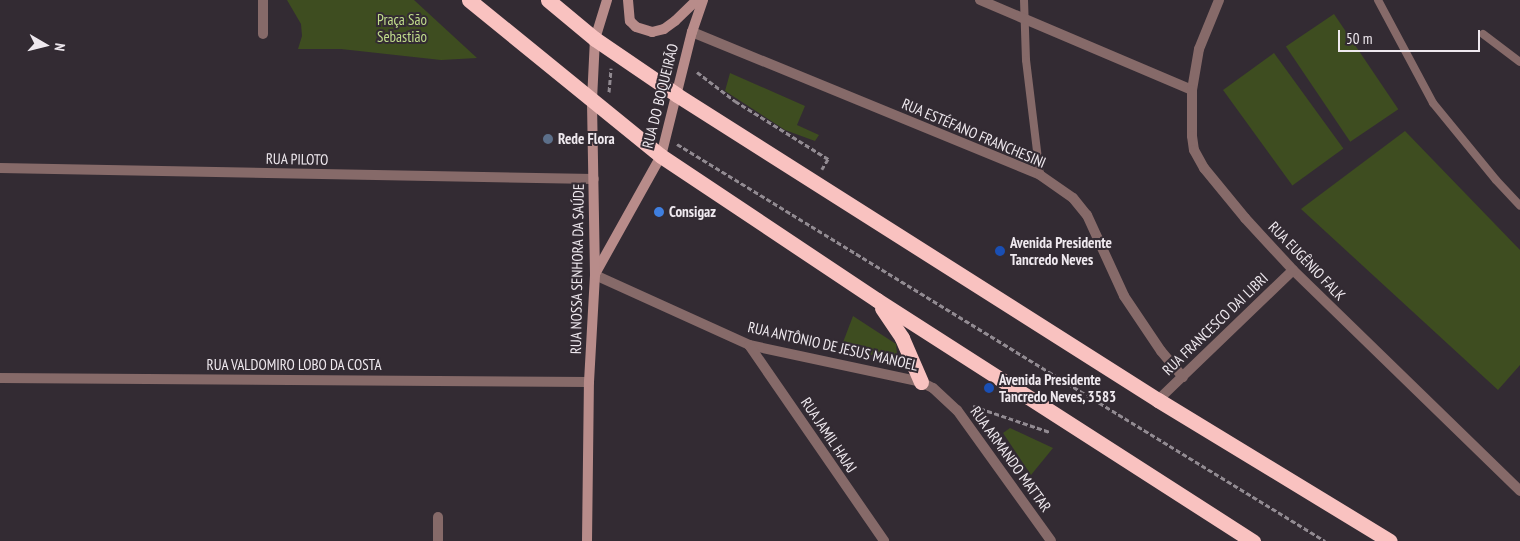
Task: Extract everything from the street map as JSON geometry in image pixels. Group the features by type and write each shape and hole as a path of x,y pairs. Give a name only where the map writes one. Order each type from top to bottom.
{"highway":[{"path":"469,0 661,156 877,300 1238,535 1252,541"},
{"path":"548,0 595,39 678,95 1158,400 1390,541"},
{"path":"877,300 902,338 921,382"}],"main road":[{"name":"RUA NOSSA SENHORA DA SAÚDE","path":"587,541 589,382 595,275 592,100 595,39 607,0"},
{"path":"628,0 630,21 636,27 652,32 664,30 676,22 697,0"},
{"name":"RUA DO BOQUEIRÃO","path":"595,275 661,156 678,95 692,32 703,0"}],"street":[{"path":"263,0 263,34"},
{"path":"980,0 1192,90"},
{"name":"RUA EUGÊNIO FALK","path":"1218,0 1200,49 1192,90 1192,136 1194,150 1204,168 1245,218 1293,270 1520,491"},
{"name":"RUA ESTÉFANO FRANCHESINI","path":"692,32 1040,175 1072,198 1087,214 1124,296 1161,351 1183,377"},
{"name":"RUA PILOTO","path":"0,168 594,179"},
{"name":"RUA FRANCESCO DAI LIBRI","path":"1158,400 1293,270"},
{"name":"RUA ANTÔNIO DE JESUS MANOEL","path":"595,275 749,345 921,382 944,396"},
{"name":"RUA JAMIL HAJAJ","path":"749,345 884,541"},
{"name":"RUA VALDOMIRO LOBO DA COSTA","path":"0,378 589,382"},
{"name":"RUA ARMANDO MATTAR","path":"944,396 957,410 1051,541"},
{"path":"438,517 438,541"}],"lane":[{"path":"1024,0 1026,60 1040,175"},
{"path":"1378,0 1433,103 1496,180 1520,206"},
{"path":"1483,34 1520,62"}],"path":[{"path":"684,63 735,100 828,159"},
{"path":"609,93 616,98"},
{"path":"666,136 1325,541"},
{"path":"971,405 1052,433"}],"green space":[{"name":"Praça São Sebastião","path":"287,0 414,0 477,58 441,60 341,49 298,49 302,36 301,24"},
{"path":"1334,14 1398,109 1350,142 1286,46"},
{"path":"1274,53 1343,148 1292,185 1223,90"},
{"path":"730,73 805,106 797,125 819,135 815,141 785,130 725,91"},
{"path":"1405,131 1520,250 1520,365 1498,390 1301,209"},
{"path":"853,316 896,344 897,354 895,359 889,361 842,345"},
{"path":"1010,428 1053,448 1031,475 1003,433"}],"place":[{"name":"Rede Flora","path":"548,139"},
{"name":"Consigaz","path":"659,212"},
{"name":"Avenida Presidente Tancredo Neves","path":"1000,251"},
{"name":"Avenida Presidente Tancredo Neves, 3583","path":"989,388"}]}
